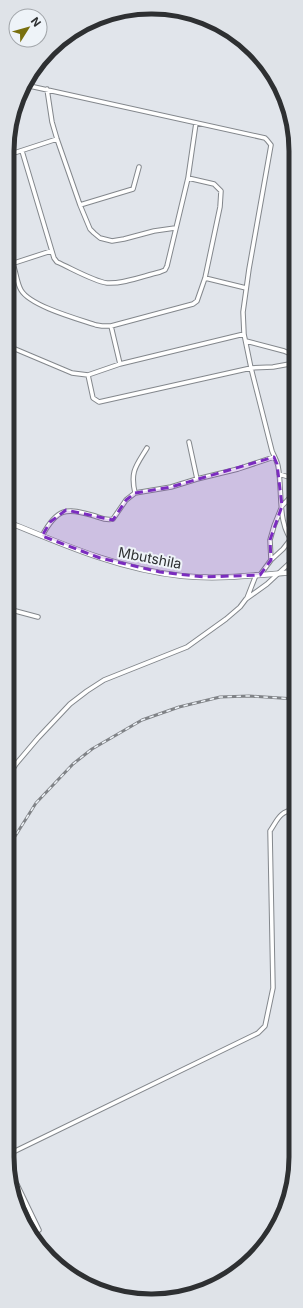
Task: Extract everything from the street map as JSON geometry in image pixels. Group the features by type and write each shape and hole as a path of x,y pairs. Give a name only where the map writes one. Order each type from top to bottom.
{"street":[{"path":"31,85 265,138 271,145 242,312 244,334 251,368 277,464 280,496 286,531 289,538"},
{"path":"47,89 52,122 57,139 90,229 100,238 106,240 124,239 154,231 175,228"},
{"path":"22,151 51,251 57,262 107,283 121,282 165,270 168,263 175,228 188,178 196,123"},
{"path":"14,153 57,139"},
{"path":"80,205 133,189 139,167"},
{"path":"14,267 21,290 27,298 38,304 96,325 111,326 193,304 197,301 204,278 220,207 221,191 214,184 188,178"},
{"path":"14,264 51,251"},
{"path":"204,278 246,288"},
{"path":"111,326 120,364"},
{"path":"14,349 72,373 88,375 120,364 244,334"},
{"path":"246,341 289,353"},
{"path":"88,375 93,398 99,402 251,368 273,367 289,364"},
{"path":"189,442 197,479"},
{"path":"135,493 133,482 134,471 148,448"},
{"path":"42,536 50,522 59,513 66,510 113,519 126,500 135,493 171,487 238,469 274,456"},
{"path":"279,474 289,477"},
{"path":"271,560 270,540 274,526 282,506 289,498"},
{"name":"Mbutshila","path":"14,524 100,558 130,567 182,576 204,577 289,573"},
{"path":"14,768 38,738 70,704 87,691 104,680 187,647 226,619 240,607 246,599 258,575 289,541"},
{"path":"246,599 256,593 289,564"},
{"path":"14,611 38,617"},
{"path":"14,1152 258,1033 265,1026 273,988 270,831 280,815 289,810"},
{"path":"18,1186 39,1230 36,1232"}],"highlighted area":[{"path":"274,457 277,464 282,506 270,540 271,560 260,575 204,577 160,572 100,558 42,536 50,522 66,510 113,520 126,500 135,493 171,487"}],"railway":[{"path":"14,838 36,803 73,764 92,749 142,720 179,707 220,697 249,696 289,699"}]}
